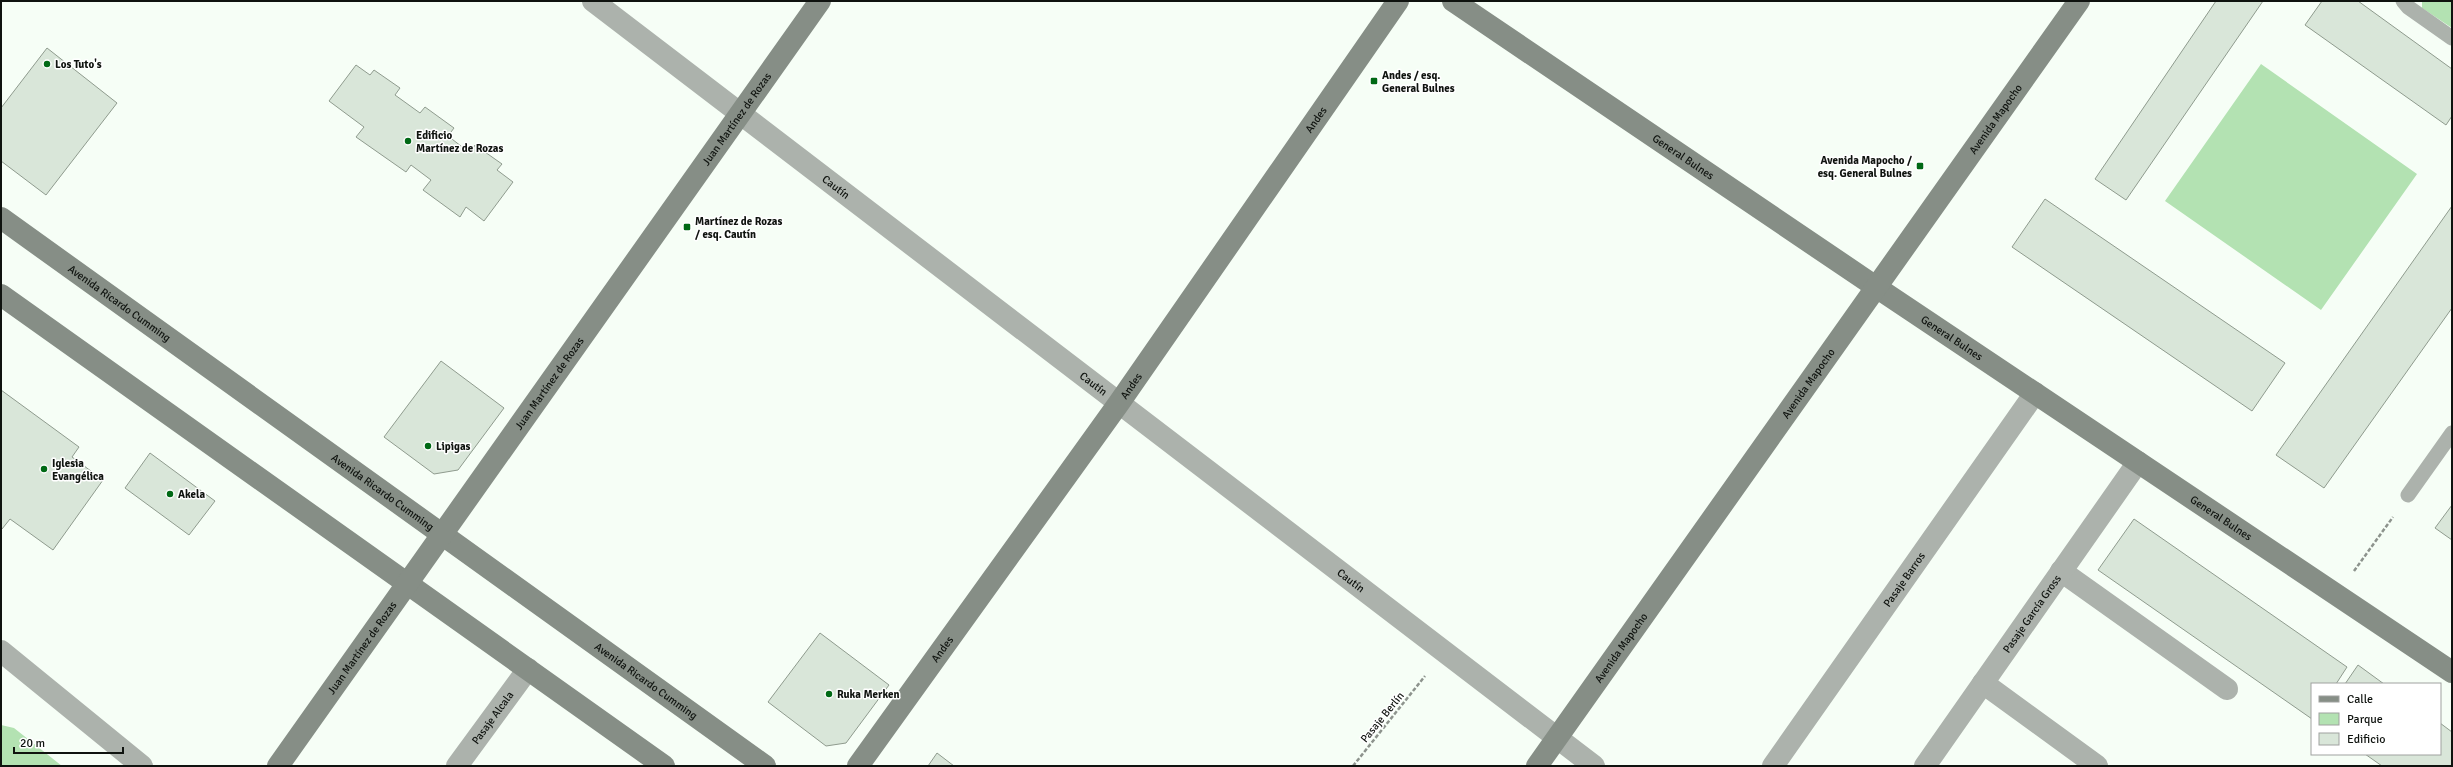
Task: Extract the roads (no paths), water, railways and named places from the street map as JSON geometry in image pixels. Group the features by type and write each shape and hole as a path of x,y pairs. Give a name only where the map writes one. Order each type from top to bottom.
{"street":[{"name":"Cautín","path":"593,1 1594,766"},
{"name":"Juan Martínez de Rozas","path":"278,766 410,583 820,1"},
{"name":"Andes","path":"858,766 1119,403 1398,1"},
{"name":"General Bulnes","path":"1453,1 1876,287 2452,672"},
{"name":"Avenida Mapocho","path":"1537,766 1558,739 2079,1"},
{"name":"Avenida Ricardo Cumming","path":"1,218 765,766"},
{"path":"1,295 410,583 664,766"},
{"name":"Pasaje Barros","path":"1772,766 2035,393"},
{"name":"Pasaje García Gross","path":"1925,766 2138,462"},
{"path":"2061,571 2227,689"},
{"path":"1,651 142,766"},
{"name":"Pasaje Alcala","path":"457,766 528,669"},
{"path":"1983,684 2097,766"}],"lane":[{"path":"2403,1 2452,38"},
{"path":"2408,495 2452,433"}],"place":[{"name":"Los Tuto's","path":"47,64"},
{"name":"Andes / esq. General Bulnes","path":"1374,81"},
{"name":"Edificio Martínez de Rozas","path":"408,141"},
{"name":"Avenida Mapocho / esq. General Bulnes","path":"1920,166"},
{"name":"Martínez de Rozas / esq. Cautín","path":"687,227"},
{"name":"Lipigas","path":"428,446"},
{"name":"Iglesia Evangélica","path":"44,469"},
{"name":"Akela","path":"170,494"},
{"name":"Ruka Merken","path":"829,694"}]}
